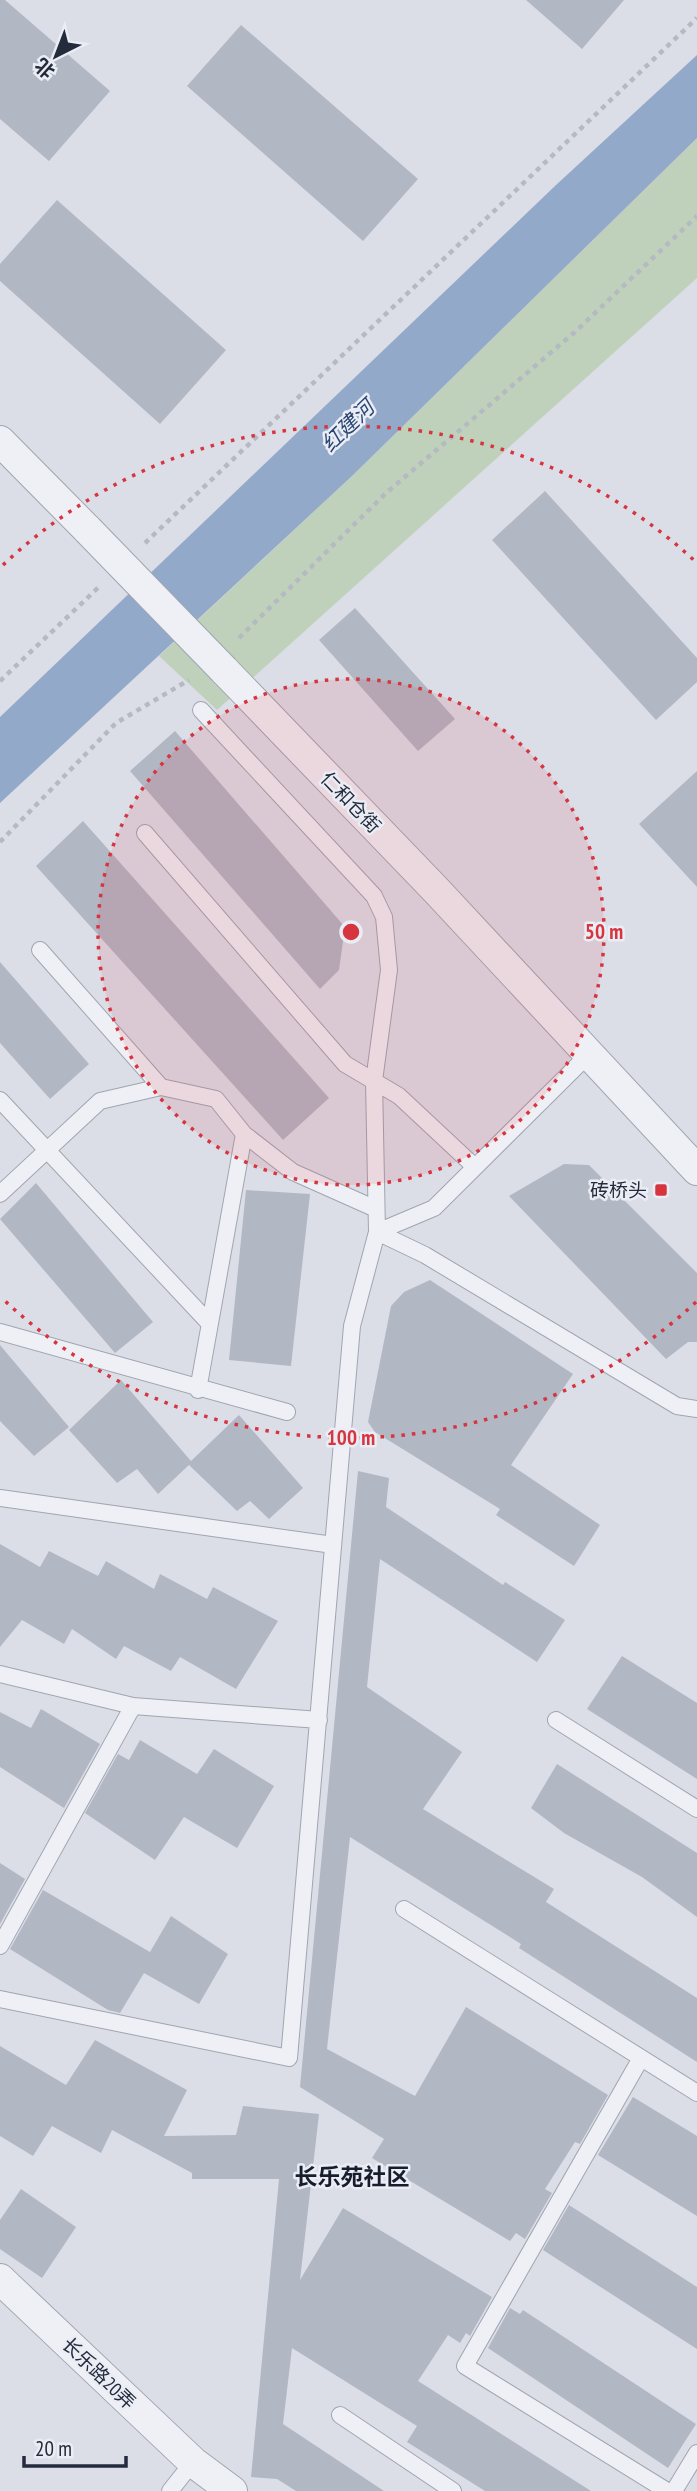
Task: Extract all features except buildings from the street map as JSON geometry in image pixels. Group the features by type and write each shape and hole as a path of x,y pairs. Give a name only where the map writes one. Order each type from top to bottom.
{"street":[{"name":"仁和仓街","path":"0,441 88,530 210,673 693,1158"},
{"name":"长乐路20弄","path":"0,2279 193,2462 232,2491"}],"lane":[{"path":"0,1999 289,2059 352,1326 377,1233 374,1082 389,970 384,917 373,896 201,710"},
{"path":"145,834 345,1063 399,1096 475,1167"},
{"path":"40,950 161,1087"},
{"path":"377,1233 434,1208 589,1054"},
{"path":"0,1194 100,1101 161,1087 216,1099 244,1134 293,1172 376,1209"},
{"path":"0,1100 210,1324"},
{"path":"198,1390 244,1134"},
{"path":"377,1233 425,1255 677,1406 697,1409"},
{"path":"0,1332 198,1390 287,1412"},
{"path":"0,1498 333,1545"},
{"path":"0,1674 133,1706 319,1720"},
{"path":"0,1946 133,1706"},
{"path":"556,1720 697,1809"},
{"path":"404,1909 697,2093"},
{"path":"641,2058 465,2366 667,2491"},
{"path":"340,2415 453,2491"},
{"path":"674,2491 697,2452"},
{"path":"170,2491 193,2462"}],"path":[{"path":"142,546 697,18"},
{"path":"238,639 386,494 575,332 697,216"},
{"path":"0,681 111,575"},
{"path":"0,842 116,723 210,673"}],"green space":[{"path":"697,138 697,278 217,710 159,656 352,476"}],"water":[{"name":"红建河","path":"697,55 697,138 352,476 0,803 0,717 556,185"}],"place":[{"name":"砖桥头","path":"661,1190"}],"district":[{"name":"长乐苑社区","path":"352,2177"}]}
